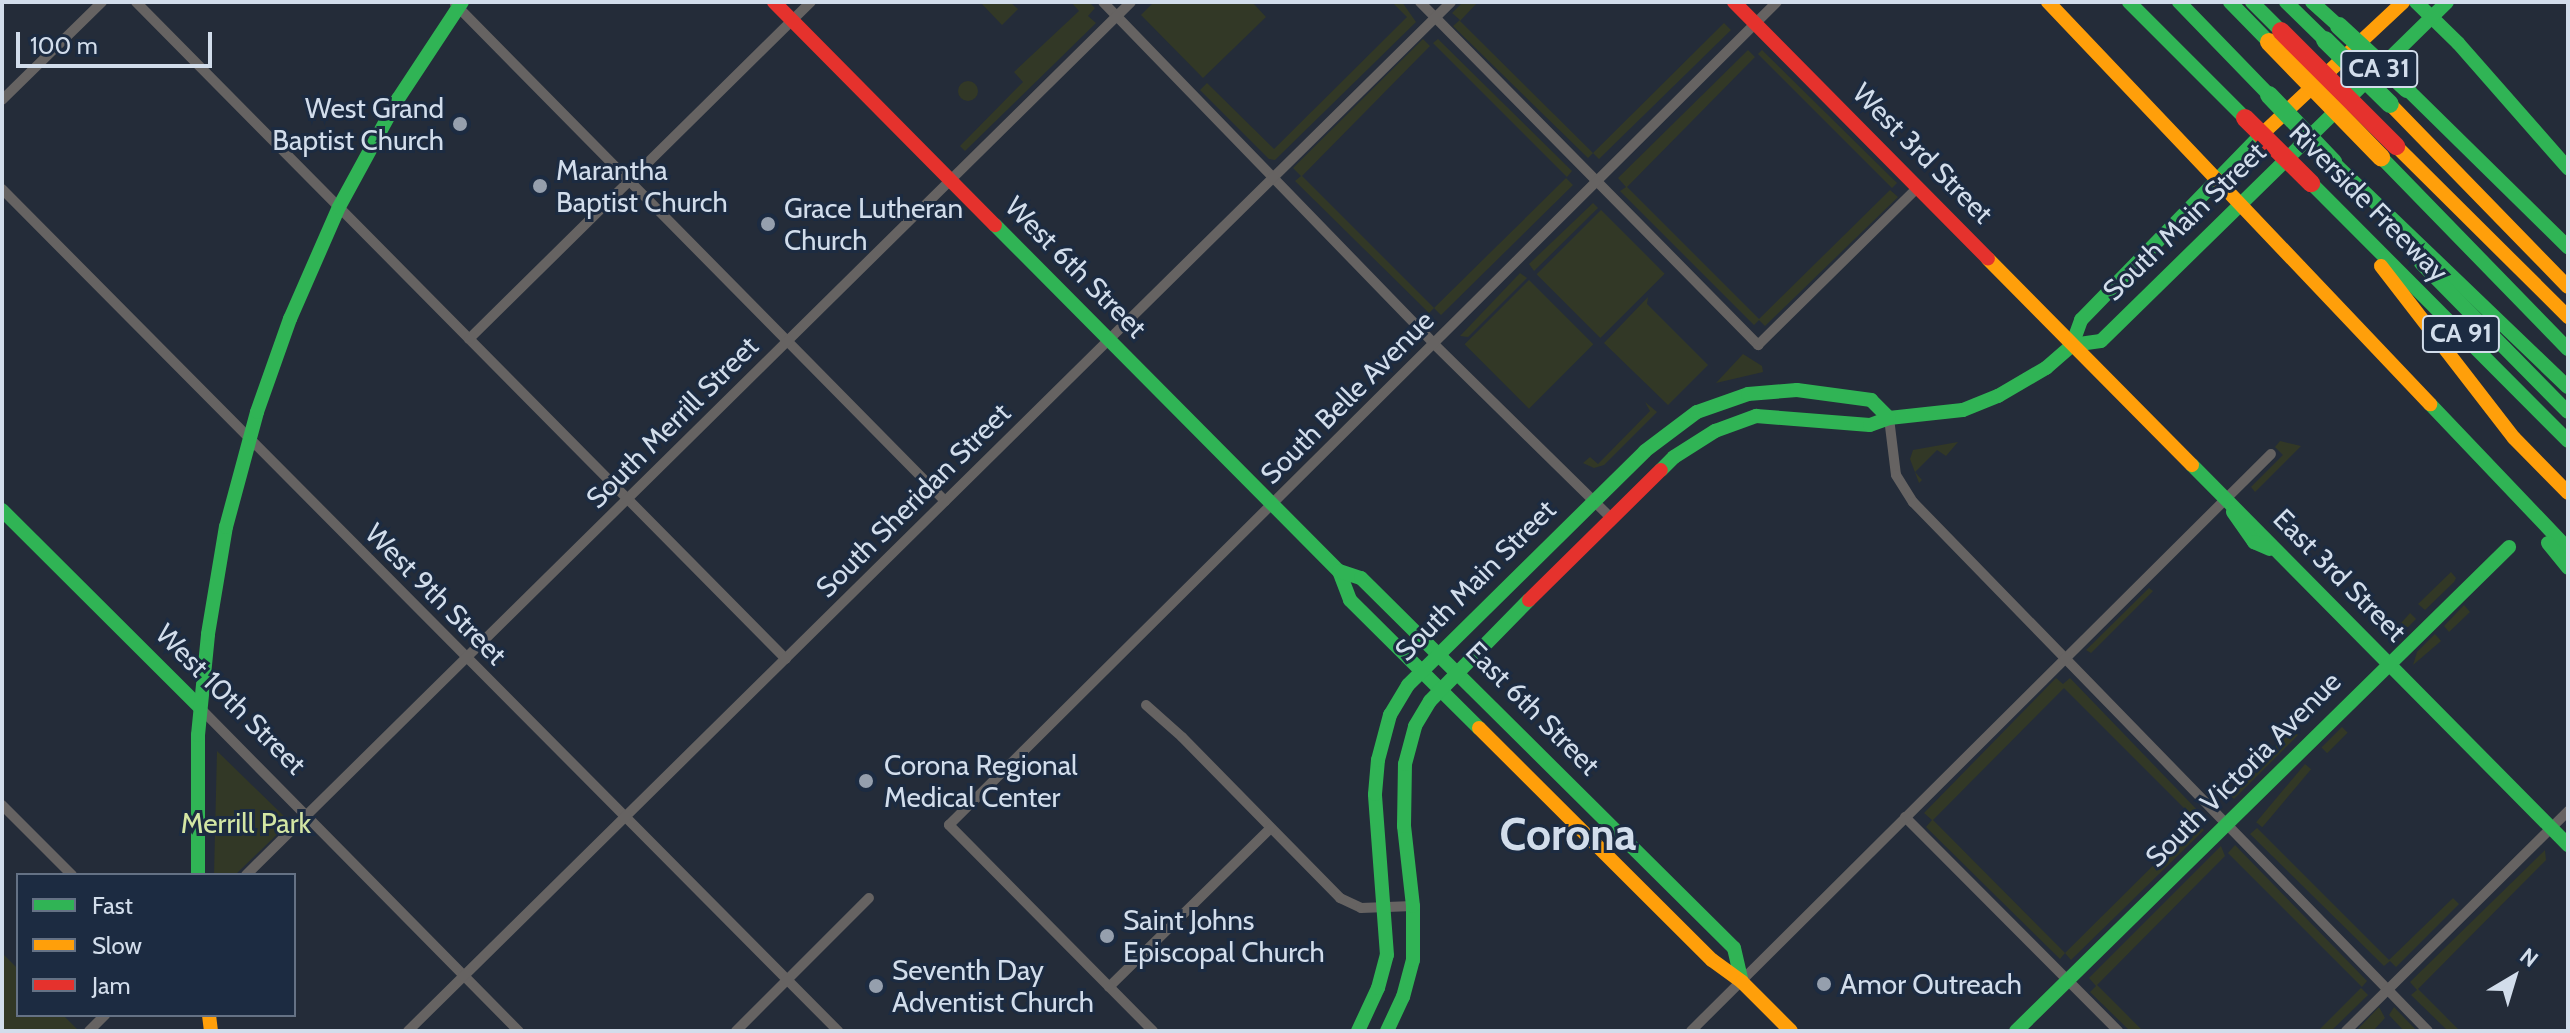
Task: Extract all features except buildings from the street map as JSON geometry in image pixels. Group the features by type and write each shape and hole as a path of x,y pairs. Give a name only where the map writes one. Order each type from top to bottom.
{"main road":[{"name":"West 6th Street","path":"774,2 1339,571 1350,600 1422,671"},
{"name":"West 3rd Street","path":"1734,2 2072,345"},
{"path":"2048,2 2568,549"},
{"name":"Riverside Freeway","path":"2129,2 2568,441"},
{"path":"2179,2 2333,162 2568,387"},
{"path":"2230,2 2275,37 2388,151 2568,349"},
{"path":"2252,2 2275,37"},
{"path":"2286,2 2407,89 2568,247"},
{"path":"2312,2 2332,33 2390,104 2568,287"},
{"name":"South Main Street","path":"2072,345 2081,320 2217,178 2403,2"},
{"path":"2416,2 2568,168"},
{"path":"2432,17 2447,2"},
{"path":"198,873 200,707 216,583 249,439 290,319 339,207 398,99 458,4"},
{"name":"South Main Street","path":"1387,1031 1403,997 1413,960 1413,906 1404,826 1405,764 1415,726 1440,688 1674,457 1727,426 1756,416 1812,418 1870,425 1889,418 1978,404 2025,382 2072,345 2101,341 2432,17"},
{"path":"2388,151 2568,317"},
{"path":"2383,210 2394,236 2568,412"},
{"path":"2354,227 2406,302 2514,438 2568,493"},
{"path":"2072,345 2228,502"},
{"name":"South Main Street","path":"1358,1031 1378,988 1387,955 1386,908 1375,794 1378,760 1390,715 1422,671 1664,433 1697,412 1729,398 1764,391 1797,390 1871,400 1889,418"},
{"path":"2467,441 2568,568"},
{"name":"East 3rd Street","path":"2228,502 2238,523 2254,542 2276,548 2568,845"},
{"name":"West 10th Street","path":"2,510 200,707"},
{"name":"South Victoria Avenue","path":"2016,1031 2509,547"},
{"name":"West 6th Street","path":"1339,571 1361,578 1438,654"},
{"name":"East 6th Street","path":"1438,654 1734,948 1742,982"},
{"name":"East 6th Street","path":"1422,671 1712,960 1742,982 1791,1031"}],"street":[{"path":"2,100 102,2"},
{"path":"136,2 786,659"},
{"path":"469,339 811,2"},
{"path":"1103,2 1434,344 1612,519"},
{"name":"South Merrill Street","path":"248,873 1131,2"},
{"path":"1420,2 1758,345 1918,187"},
{"name":"South Sheridan Street","path":"408,1031 1451,2"},
{"name":"South Belle Avenue","path":"1109,987 949,825 1777,2"},
{"path":"458,4 628,182 945,501"},
{"name":"West 9th Street","path":"2,189 838,1031"},
{"path":"1889,418 1892,458 1902,488 2428,1031"},
{"path":"1691,1031 1905,817 2069,663 2228,502 2271,454"},
{"path":"1146,705 1340,898 1361,908 1413,906"},
{"name":"West 10th Street","path":"200,707 519,1031"},
{"path":"2,805 70,873"},
{"path":"2346,1031 2568,811"},
{"path":"1905,817 2118,1031"},
{"path":"1153,1031 1109,987 1270,829"},
{"path":"736,1031 869,898"}],"green space":[{"path":"980,2 1010,2 1018,9 1002,25"},
{"path":"1071,2 1089,2 1095,8 1088,16 1096,23 965,151 960,146 1023,82 1014,72 1079,11"},
{"path":"1154,2 1252,2 1266,17 1203,78 1141,15"},
{"path":"1392,2 1402,2 1416,22 1275,160 1269,159 1200,90 1207,83 1274,149 1407,17"},
{"path":"1463,2 1478,2 1460,21 1593,153 1588,158 1453,26 1460,20 1452,13"},
{"path":"1724,23 1731,30 1599,159 1593,153"},
{"path":"1423,39 1430,46 1302,176 1434,308 1429,313 1295,181 1301,176 1293,168"},
{"path":"1438,39 1572,171 1567,177 1433,43"},
{"path":"1748,50 1755,57 1627,187 1759,319 1890,190 1898,197 1765,326 1759,320 1754,325 1620,191 1626,187 1618,178"},
{"path":"1762,50 1897,183 1892,188 1758,54"},
{"path":"964,81 972,81 978,91 972,101 964,101 958,95 958,87"},
{"path":"1566,178 1573,185 1441,315 1434,308"},
{"path":"1593,203 1598,208 1534,271 1529,264"},
{"path":"1601,210 1665,274 1600,338 1537,274"},
{"path":"1520,273 1527,278 1468,337 1460,336"},
{"path":"1529,280 1593,344 1529,409 1465,344"},
{"path":"1648,297 1647,304 1708,365 1668,405 1604,343"},
{"path":"1743,354 1762,366 1763,372 1716,383"},
{"path":"1645,402 1657,412 1604,465 1594,468 1583,463 1590,457 1598,464 1650,411"},
{"path":"2280,441 2301,446 2255,492 2251,487 2283,455 2275,447"},
{"path":"1958,442 1946,456 1937,450 1915,472 1922,480 1919,483 1910,459 1913,450"},
{"path":"2451,572 2456,578 2454,582 2425,610 2418,604"},
{"path":"2149,588 2153,591 2091,653 2086,650"},
{"path":"2464,605 2470,612 2449,632 2444,626"},
{"path":"2410,613 2416,619 2399,636 2387,639"},
{"path":"2435,634 2441,641 2413,665 2417,652"},
{"path":"2056,678 2063,684 2070,678 2203,816 2198,822 2064,688 1933,820 2065,953 2060,959 1926,827 1932,820 1924,813"},
{"path":"2342,727 2348,733 2327,753 2321,748"},
{"path":"2292,730 2298,735 2234,799 2227,793"},
{"name":"Merrill Park","path":"217,751 290,822 237,873 214,873"},
{"path":"2305,764 2311,769 2262,827 2256,822"},
{"path":"2196,823 2204,830 2071,960 2065,953"},
{"path":"2257,828 2389,960 2453,898 2459,904 2396,967 2390,961 2384,966 2250,834"},
{"path":"2235,845 2367,981 2362,987 2228,853"},
{"path":"2221,846 2225,856 2097,985 2143,1031 2130,1031 2090,992 2096,986 2089,978"},
{"path":"2545,850 2546,860 2418,989 2460,1031 2448,1031 2411,995 2417,990 2410,982"},
{"path":"2,953 16,967 16,1017 65,1017 77,1029 2,1031"},
{"path":"2361,988 2368,995 2331,1031 2318,1031"},
{"path":"2379,1007 2385,1018 2373,1031 2356,1031"},
{"path":"2394,1007 2417,1031 2404,1031 2389,1015"}],"traffic: fast":[{"path":"198,873 198,735 208,634 226,527 257,412 290,319 339,207 398,99 462,2"},
{"path":"2129,2 2245,118"},
{"path":"2179,2 2269,95"},
{"path":"2230,2 2269,42"},
{"path":"2252,2 2281,31"},
{"path":"2286,2 2325,40"},
{"path":"2312,2 2339,26"},
{"path":"2416,2 2458,43 2568,168"},
{"path":"2072,345 2101,341 2447,2"},
{"path":"2339,26 2407,89"},
{"path":"2325,40 2390,104"},
{"path":"2407,89 2568,247"},
{"path":"2269,95 2333,162"},
{"path":"1661,470 1674,457 1715,431 1756,416 1870,425 1889,418 1963,410 1998,396 2046,368 2072,345 2081,320 2260,136"},
{"path":"2381,157 2568,349"},
{"path":"2333,162 2568,387"},
{"path":"2311,183 2568,441"},
{"path":"995,225 1339,571 1350,600 1479,728"},
{"path":"2421,263 2568,412"},
{"path":"1358,1031 1378,988 1387,955 1375,794 1378,760 1390,715 1408,685 1645,451 1697,412 1748,394 1797,390 1871,400 1889,418"},
{"path":"2430,404 2568,549"},
{"path":"2192,465 2568,845"},
{"path":"2,510 200,707"},
{"path":"2233,512 2254,542 2270,549"},
{"path":"2548,543 2568,568"},
{"path":"2016,1031 2509,547"},
{"path":"1339,571 1361,578 1734,948 1742,982"},
{"path":"1387,1031 1403,997 1413,960 1413,906 1404,826 1405,764 1415,726 1430,701 1529,600"}],"traffic: slow":[{"path":"2048,2 2430,404"},
{"path":"2260,136 2403,2"},
{"path":"2269,42 2381,157"},
{"path":"2390,104 2568,287"},
{"path":"2396,146 2568,317"},
{"path":"1988,259 2192,465"},
{"path":"2381,266 2514,438 2568,493"},
{"path":"1479,728 1712,960 1742,982 1791,1031"},
{"path":"209,1017 211,1031"}],"traffic: jam":[{"path":"774,2 995,225"},
{"path":"1734,2 1988,259"},
{"path":"2281,31 2396,146"},
{"path":"2245,118 2311,183"},
{"path":"1529,600 1661,470"}],"place":[{"name":"West Grand Baptist Church","path":"460,124"},
{"name":"Marantha Baptist Church","path":"540,186"},
{"name":"Grace Lutheran Church","path":"768,224"},
{"name":"Corona Regional Medical Center","path":"866,781"},
{"name":"Saint Johns Episcopal Church","path":"1107,936"},
{"name":"Amor Outreach","path":"1824,984"},
{"name":"Seventh Day Adventist Church","path":"876,986"}],"district":[{"name":"Corona","path":"1568,835"}]}
